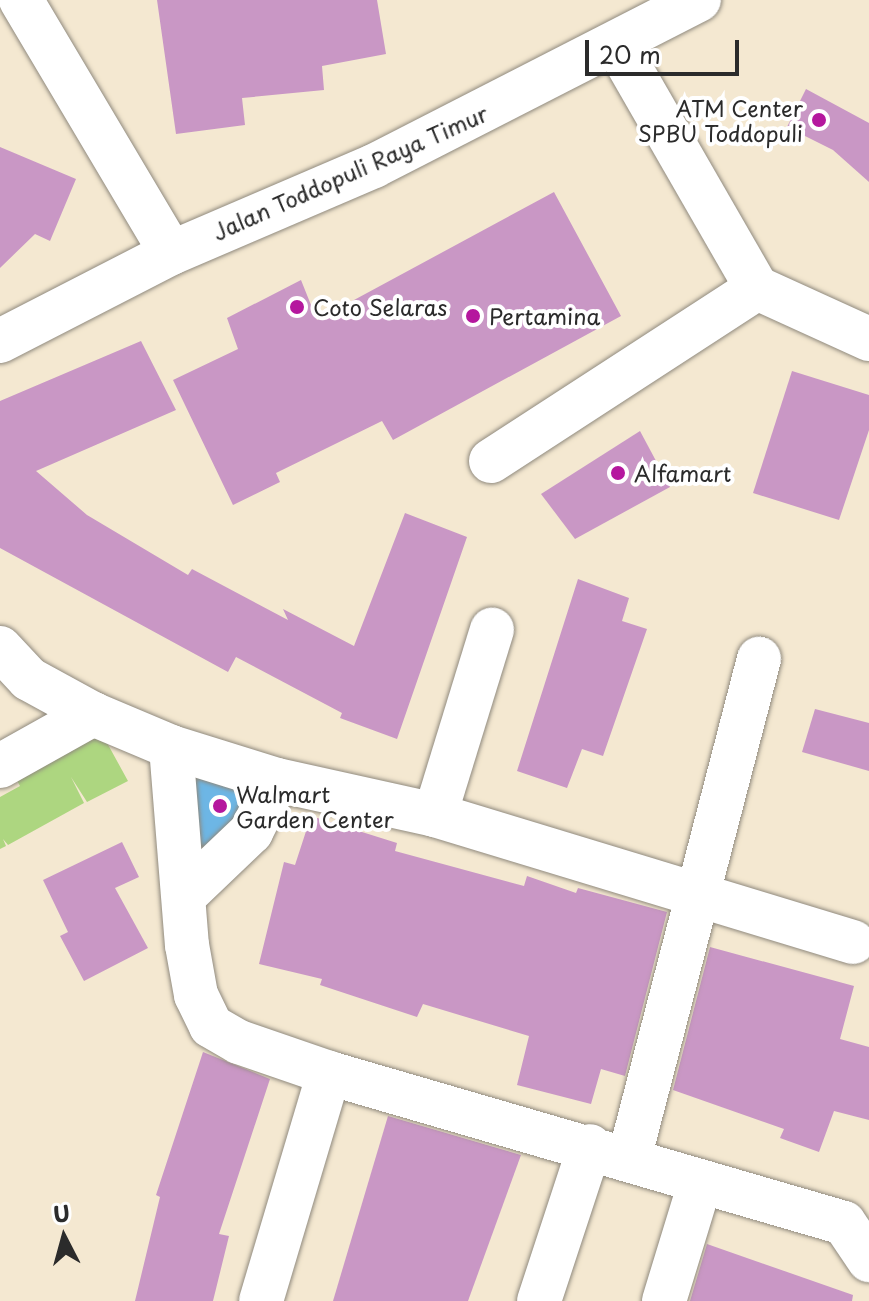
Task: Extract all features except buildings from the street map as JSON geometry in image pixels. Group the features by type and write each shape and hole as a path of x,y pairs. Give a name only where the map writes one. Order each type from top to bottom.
{"street":[{"path":"21,0 62,78 171,253"},
{"name":"Jalan Toddopuli Raya Timur","path":"0,341 171,253 374,166 617,45 699,0"},
{"path":"617,45 757,288 869,339"},
{"path":"491,461 757,288"},
{"path":"435,815 492,630"},
{"path":"539,1301 609,1153 699,896 759,659"},
{"path":"11,660 93,714 171,747 277,780 435,815 853,942"},
{"path":"2,764 23,708 11,660"},
{"path":"2,764 93,714"},
{"path":"171,747 196,995 211,1026 239,1042 329,1073 844,1223 869,1260"},
{"path":"186,894 251,832 277,780"},
{"path":"261,1301 329,1073"},
{"path":"664,1301 700,1183"}],"green space":[{"path":"100,730 128,781 87,802 71,777 84,803 8,845 3,839 6,846 0,849 0,797 20,786 14,775"}],"water":[{"name":"Walmart Garden Center","path":"182,762 262,786 195,872"}],"place":[{"name":"ATM Center SPBU Toddopuli","path":"819,120"},
{"name":"Coto Selaras","path":"297,307"},
{"name":"Pertamina","path":"473,316"},
{"name":"Alfamart","path":"618,473"},
{"name":"Walmart Garden Center","path":"220,806"}]}
